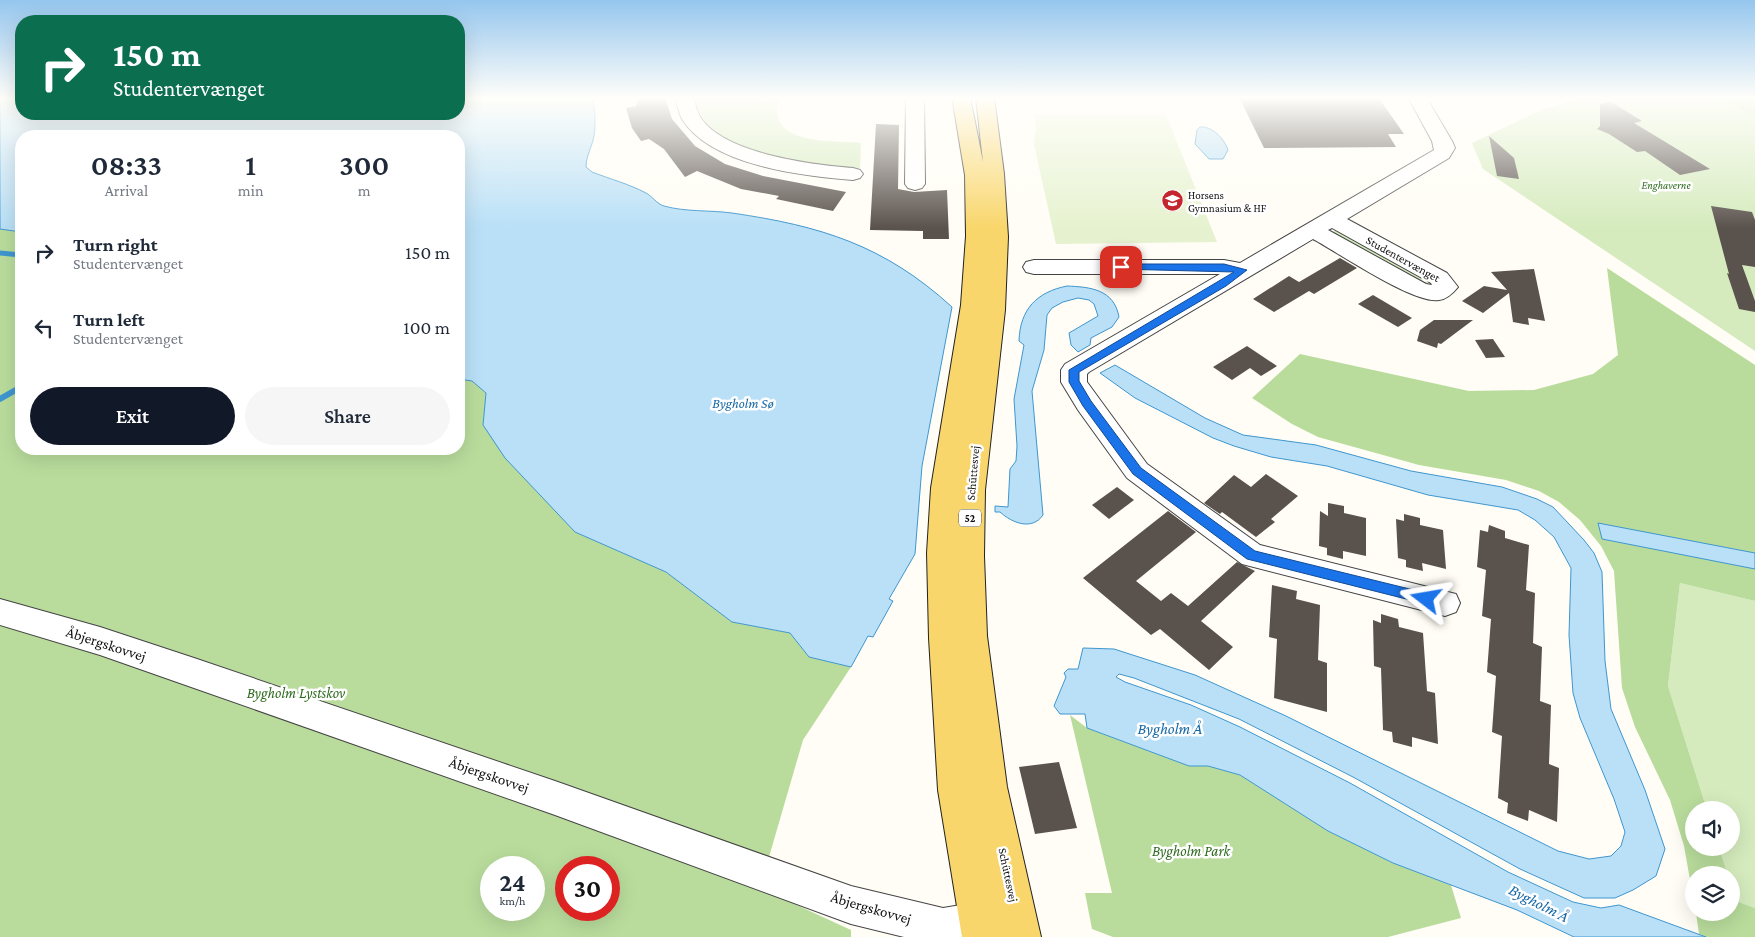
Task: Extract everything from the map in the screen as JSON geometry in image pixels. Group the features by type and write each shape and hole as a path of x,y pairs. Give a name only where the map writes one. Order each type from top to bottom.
{"main road":[{"name":"Schüttesvej","path":"969,141 975,175 977,236 973,304 945,488 942,553 945,638 956,790 980,929"},
{"name":"Schüttesvej","path":"990,141 997,237 992,310 971,490 969,556 972,636 989,787 1021,937"}],"street":[{"path":"718,141 724,145 777,165 812,171 853,174"},
{"path":"915,141 915,184"},
{"path":"1442,141 1445,148 1442,154 1074,370 1074,382 1137,471 1252,555 1445,603"},
{"name":"Studentervænget","path":"1322,224 1438,278 1446,287 1438,293 1420,290 1322,224"},
{"path":"1034,268 1174,264 1243,270"},
{"name":"Åbjergskovvej","path":"0,612 194,673 555,798 852,906 943,927 980,929"}],"green space":[{"path":"732,141 823,141 861,143 860,168 790,160 763,154"},
{"path":"1034,141 1176,141 1217,242 1056,244"},
{"name":"Enghaverne","path":"1477,141 1755,141 1755,351 1483,169 1472,143"},
{"path":"1338,228 1433,281 1433,286 1426,286 1330,234"},
{"name":"Bygholm Lystskov","path":"0,229 15,231 15,455 465,455 465,380 472,381 486,393 483,425 575,532 666,572 732,622 790,633 809,657 851,667 803,740 760,888 851,930 851,937 0,937"},
{"path":"1607,268 1755,365 1755,601 1680,583 1668,686 1704,801 1685,801 1685,852 1670,800 1635,727 1622,688 1614,571 1601,546 1580,520 1559,502 1539,491 1506,480 1419,465 1318,437 1292,424 1252,398 1300,354 1469,391 1534,390 1593,374 1618,355"},
{"path":"1680,583 1755,601 1755,908 1740,902 1740,866 1725,866 1722,856 1740,856 1740,801 1704,801 1668,686"},
{"name":"Bygholm Park","path":"1070,715 1087,728 1189,766 1208,766 1240,775 1328,831 1393,863 1451,885 1461,918 1388,937 1113,937 1092,929 1085,893 1112,893"},
{"path":"1686,856 1722,856 1725,866 1688,866"},
{"path":"1740,902 1755,908 1755,937 1706,937 1699,934 1697,921 1740,921"}],"water":[{"name":"Bygholm Sø","path":"0,141 15,141 15,231 0,229"},
{"name":"Bygholm Sø","path":"465,141 593,141 586,167 592,172 648,194 659,204 680,209 732,213 764,218 823,232 876,253 927,286 952,307 922,466 915,554 889,599 893,601 873,637 868,636 851,667 809,657 790,633 732,622 666,572 575,532 505,458 483,425 486,393 472,381 465,380"},
{"path":"1195,141 1224,141 1228,150 1223,159 1209,159 1195,144"},
{"path":"1067,286 1084,287 1100,291 1112,300 1119,317 1112,327 1091,338 1090,345 1078,352 1071,345 1069,333 1098,316 1094,304 1089,300 1078,298 1063,302 1052,308 1047,315 1044,350 1032,391 1043,515 1033,523 1022,524 1000,512 995,512 995,506 1008,507 1010,469 1016,461 1014,399 1024,345 1019,341 1020,330 1027,311 1032,304 1047,293"},
{"name":"Bygholm Å","path":"1115,365 1205,418 1243,435 1316,445 1411,471 1502,487 1537,499 1553,507 1594,553 1602,572 1605,661 1611,709 1645,790 1665,849 1656,876 1615,898 1584,898 1520,869 1353,777 1239,719 1134,678 1119,674 1116,677 1125,682 1191,705 1240,727 1350,783 1508,872 1573,902 1601,908 1619,905 1706,937 1574,937 1517,910 1393,863 1328,831 1240,775 1208,766 1189,766 1087,728 1085,714 1060,714 1054,706 1066,677 1064,673 1068,669 1078,669 1083,648 1114,649 1195,675 1286,716 1558,851 1589,859 1611,856 1621,846 1625,832 1614,799 1580,718 1573,693 1569,635 1571,568 1554,537 1535,520 1518,510 1428,495 1327,466 1271,457 1213,438 1135,398 1100,373"},
{"path":"1598,523 1755,553 1755,569 1602,539"}],"building":[{"path":"652,141 691,141 695,146 725,164 763,176 846,192 833,211 776,199 779,196 741,189 697,171 685,177 664,149"},
{"path":"875,141 899,141 898,189 914,192 947,190 949,239 923,239 923,231 870,230"},
{"path":"1260,141 1392,141 1396,147 1264,148"},
{"path":"1490,141 1494,141 1514,158 1519,179 1497,176"},
{"path":"1619,141 1663,141 1710,169 1680,175 1645,151 1637,152"},
{"path":"1711,206 1752,212 1755,220 1755,267 1742,265 1755,301 1755,312 1739,309 1727,273 1729,274"},
{"path":"1340,258 1357,268 1314,294 1309,291 1274,312 1253,299 1289,276 1299,282"},
{"path":"1534,269 1545,321 1528,318 1529,325 1513,322 1509,293 1483,313 1462,301 1484,286 1507,290 1491,272"},
{"path":"1373,295 1412,318 1398,327 1358,304"},
{"path":"1434,320 1473,320 1441,344 1438,343 1437,348 1417,341 1420,330"},
{"path":"1493,339 1505,357 1486,358 1475,340"},
{"path":"1247,346 1277,366 1261,376 1250,368 1232,380 1213,367"},
{"path":"1266,474 1298,496 1271,519 1275,522 1256,537 1222,512 1220,514 1204,503 1234,475 1251,487"},
{"path":"1117,487 1134,500 1109,519 1092,505"},
{"path":"1328,503 1344,506 1344,513 1366,518 1366,556 1343,551 1343,559 1327,555 1327,548 1319,546 1320,511 1328,516"},
{"path":"1168,511 1196,532 1136,581 1161,601 1171,593 1188,606 1237,562 1255,571 1201,621 1233,647 1209,670 1160,629 1151,635 1083,578"},
{"path":"1404,514 1420,518 1420,525 1443,530 1446,569 1422,563 1423,571 1406,567 1406,560 1398,558 1396,519 1404,521"},
{"path":"1489,525 1505,531 1505,538 1529,545 1526,590 1535,593 1533,643 1542,647 1540,701 1551,705 1549,764 1559,768 1557,822 1529,810 1528,821 1507,813 1508,803 1498,798 1502,736 1492,732 1496,676 1487,672 1491,619 1482,616 1486,570 1477,567 1480,530 1488,532"},
{"path":"1272,585 1297,591 1296,599 1320,605 1318,660 1327,663 1327,712 1274,698 1277,639 1269,637"},
{"path":"1381,614 1398,619 1399,627 1423,633 1427,691 1435,693 1438,744 1412,737 1412,747 1393,742 1392,732 1383,730 1381,668 1374,666 1373,620 1381,623"},
{"path":"1059,762 1077,828 1035,834 1019,767"}],"waterway":[{"path":"0,253 15,254"},
{"path":"0,399 15,390"}],"place":[{"name":"Horsens Gymnasium & HF","path":"1172,201"}],"route":[{"path":"1121,267 1224,267 1243,270 1074,370 1072,375 1074,382 1087,403 1137,471 1227,539 1252,555 1426,599"}]}
